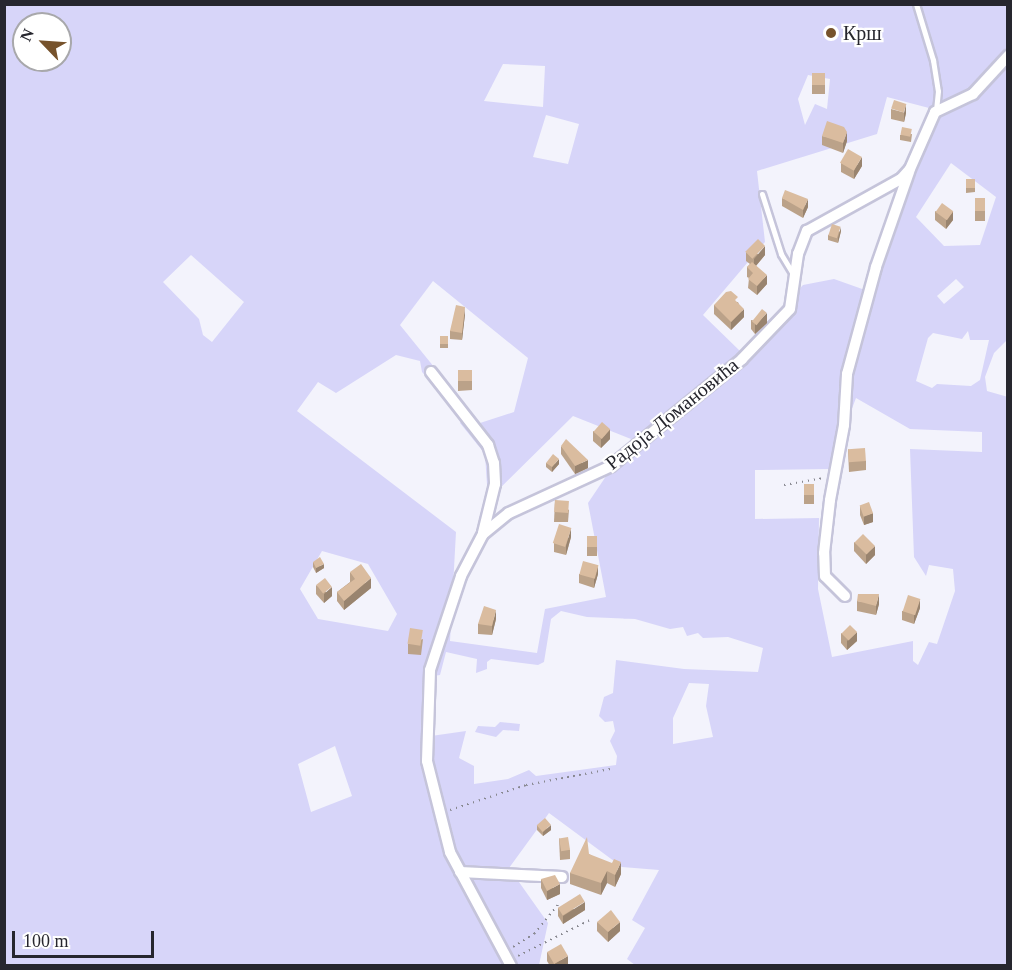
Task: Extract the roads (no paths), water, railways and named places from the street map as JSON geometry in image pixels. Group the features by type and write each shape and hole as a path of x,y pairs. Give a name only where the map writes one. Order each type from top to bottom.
{"street":[{"path":"935,112 973,94 1008,56"},
{"name":"Радоја Домановића","path":"483,534 509,513 611,466 780,322 790,309 800,244 807,231 901,179 910,169 935,112"},
{"path":"845,596 825,576 826,527 844,425 852,351 910,169"},
{"name":"Радоја Домановића","path":"431,372 488,445 494,463 495,484 483,534 461,576 430,670 427,761 439,816 460,872 508,959"},
{"path":"460,872 562,877"}],"lane":[{"name":"Радоја Домановића","path":"916,4 938,91 935,112"},
{"path":"762,194 781,254 795,277"}],"place":[{"name":"Крш","path":"831,33"}]}
